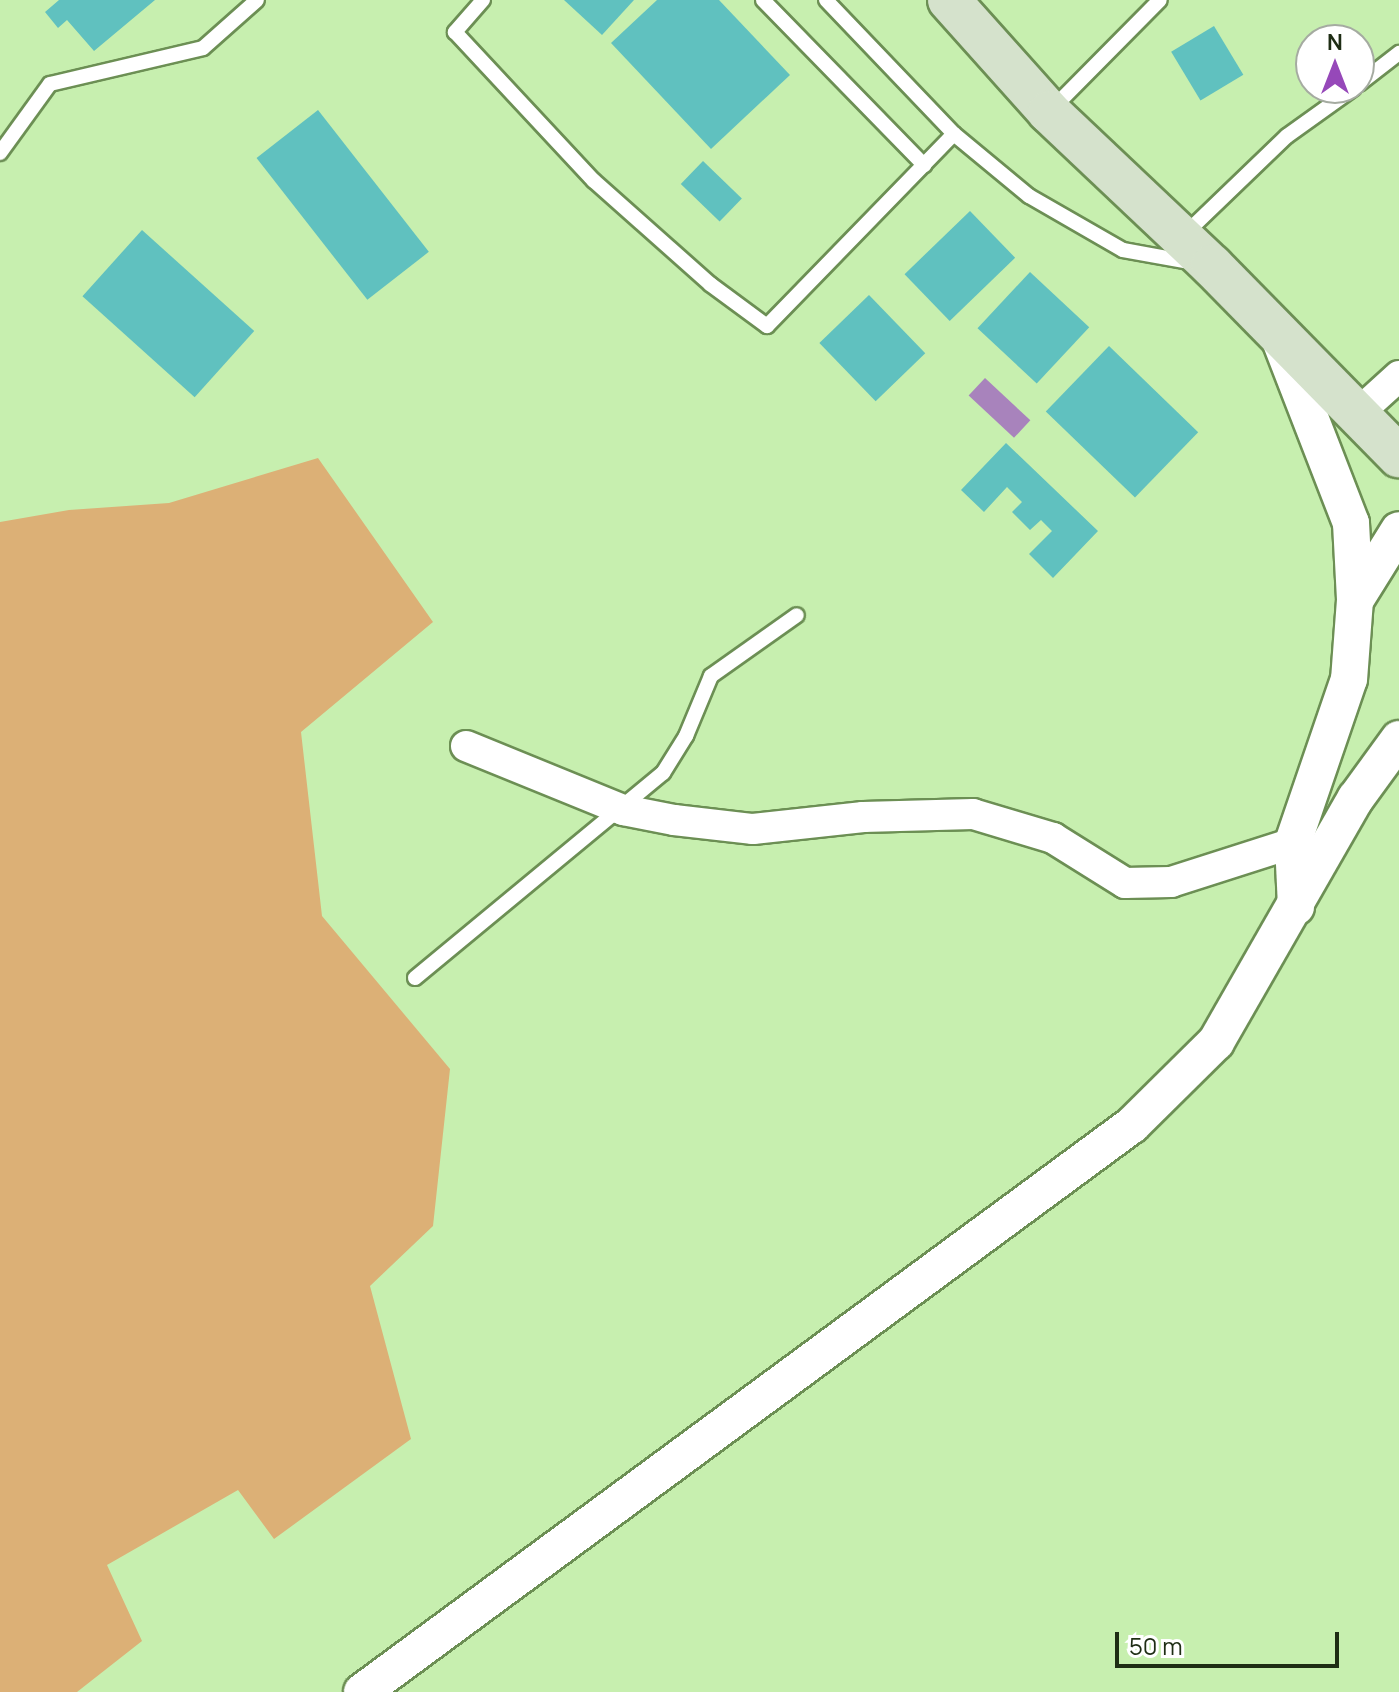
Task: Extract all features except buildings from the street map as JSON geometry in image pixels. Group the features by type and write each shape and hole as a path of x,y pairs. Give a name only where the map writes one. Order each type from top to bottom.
{"main road":[{"path":"949,0 1049,112 1212,266 1399,456"}],"street":[{"path":"1278,334 1351,523 1355,600 1349,679 1293,843 1296,907"},
{"path":"1356,415 1399,376"},
{"path":"1355,600 1399,530"},
{"path":"362,1692 1132,1125 1216,1042 1356,798 1399,739"},
{"path":"466,746 623,810 753,829 863,817 973,814 1053,838 1125,883 1171,882 1293,843"}],"lane":[{"path":"0,153 50,84 203,48 257,0"},
{"path":"483,0 455,32 594,181 710,284 767,326 954,134"},
{"path":"763,0 924,165"},
{"path":"826,0 954,134 1029,196 1123,250 1212,266"},
{"path":"1049,112 1160,0"},
{"path":"1375,72 1399,53"},
{"path":"1181,238 1287,136 1332,104"},
{"path":"415,978 514,893 623,810 663,773 686,736 711,676 797,615"}],"shaded area":[{"path":"985,378 1030,420 1014,438 969,396"},
{"path":"318,458 433,622 301,732 322,916 450,1069 433,1226 370,1286 411,1439 274,1539 238,1490 107,1565 142,1641 77,1692 0,1692 0,522 69,510 169,503"}]}
